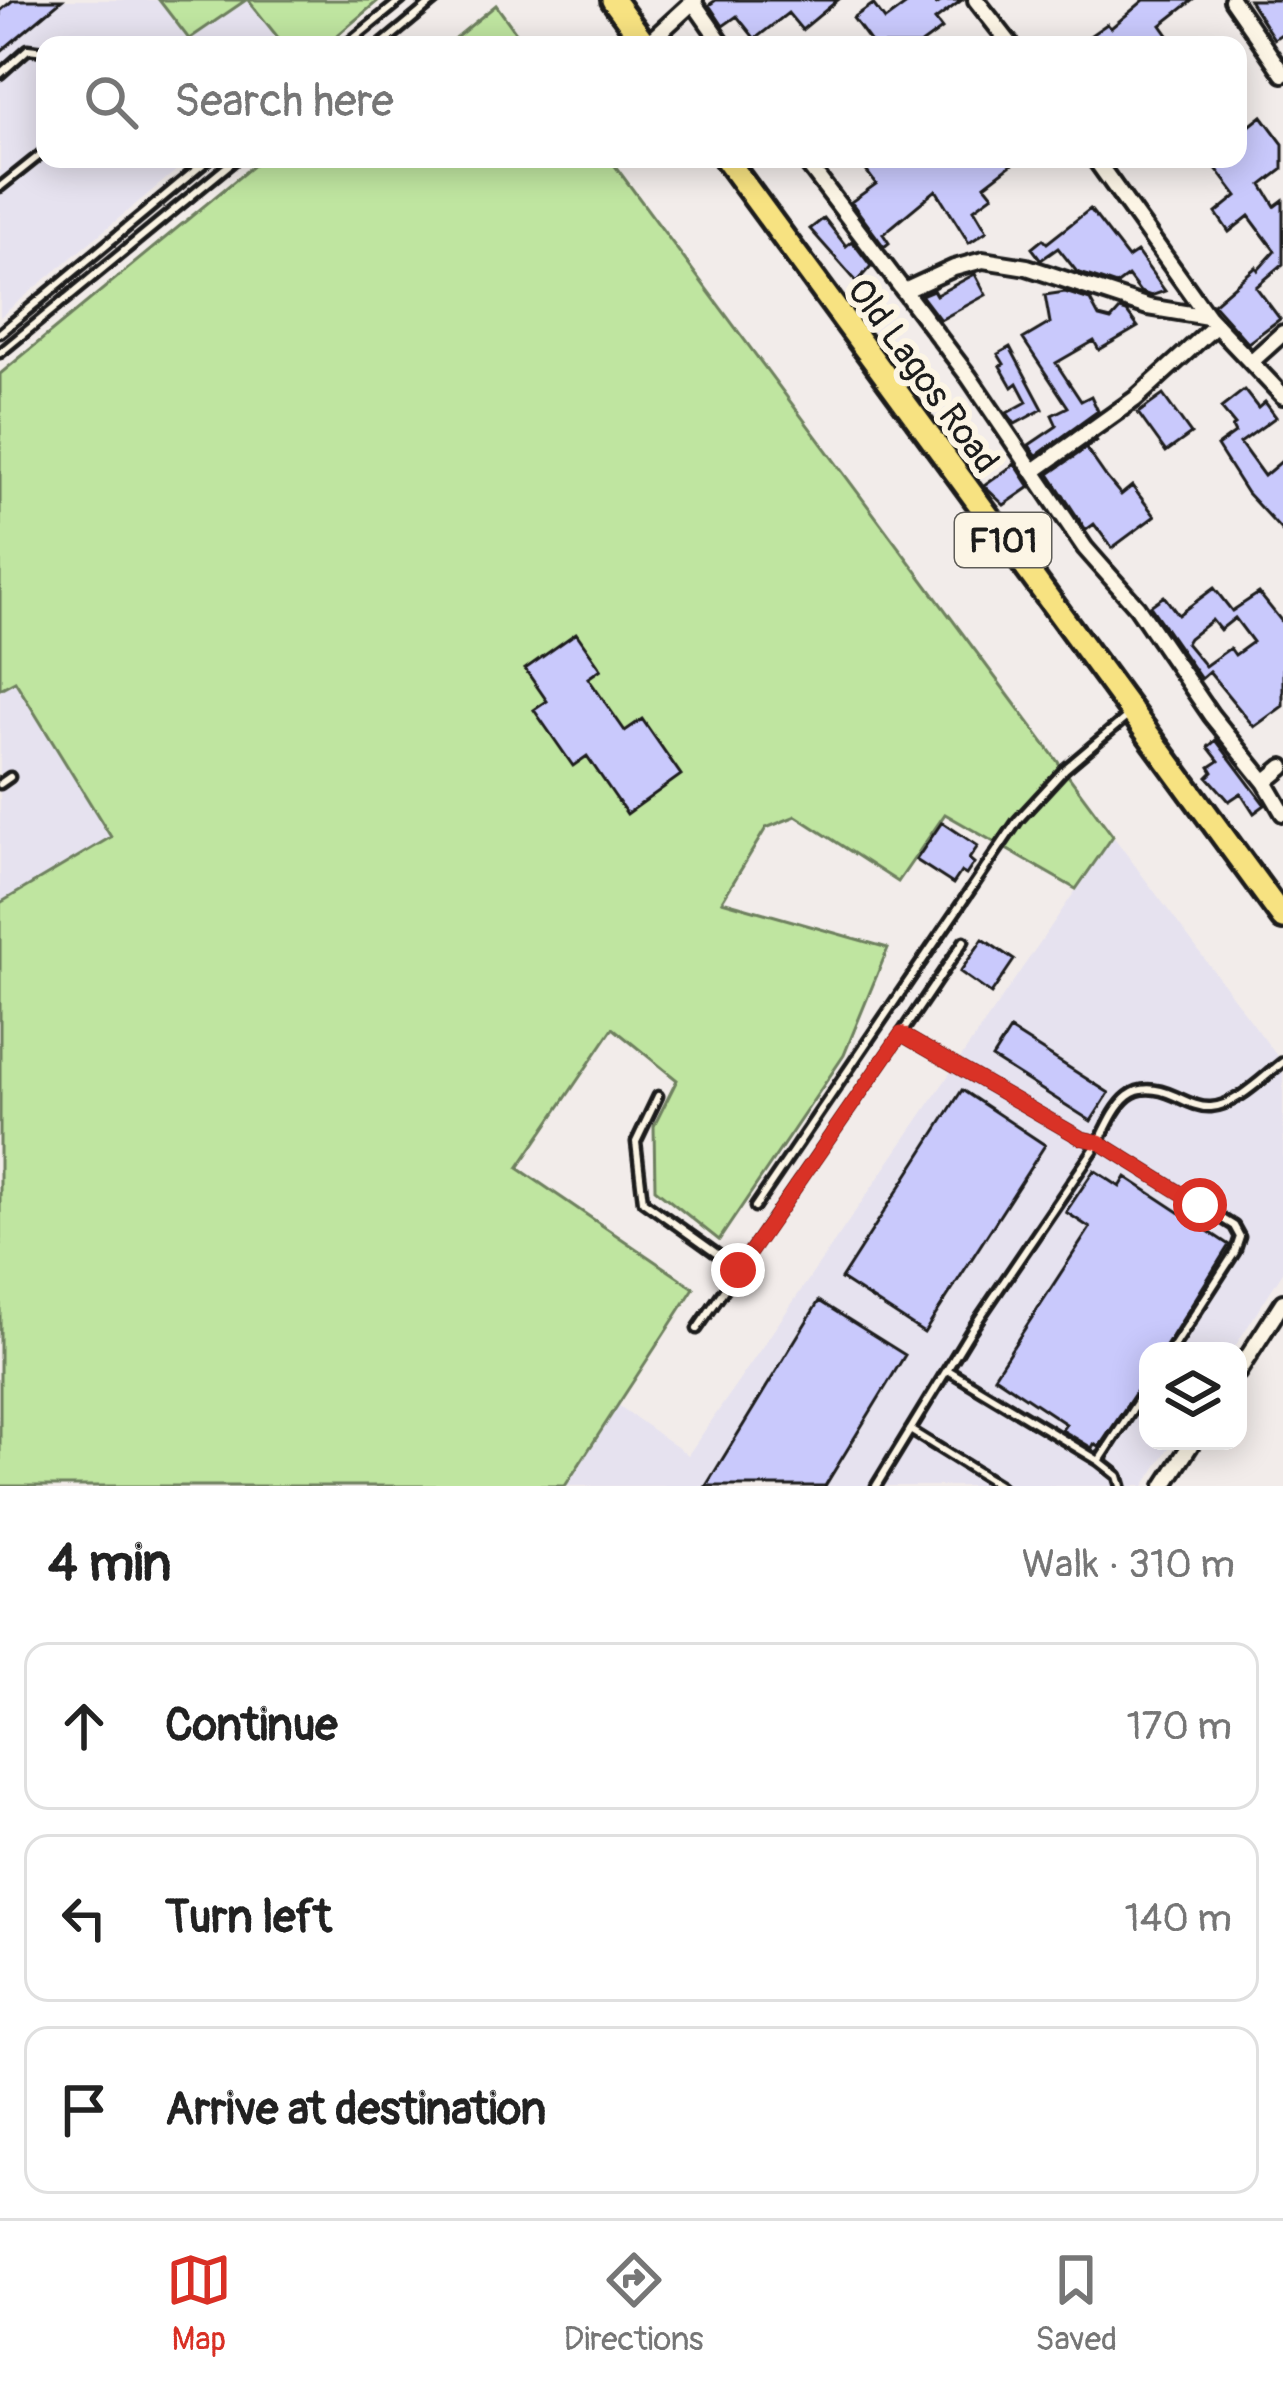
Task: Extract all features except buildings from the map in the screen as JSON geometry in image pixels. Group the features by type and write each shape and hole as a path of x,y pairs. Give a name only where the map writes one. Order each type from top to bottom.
{"main road":[{"path":"613,0 639,36"},
{"name":"Old Lagos Road","path":"733,168 1283,918"}],"street":[{"path":"976,0 1004,36"},
{"path":"1232,0 1283,74"},
{"path":"656,36 694,1 717,36"},
{"path":"811,168 1034,471 1085,548 1137,608 1211,716 1265,782 1283,813"},
{"path":"1102,168 1212,321 1283,396"},
{"path":"904,291 983,260 1027,267 1148,307 1212,321"},
{"path":"1034,471 1135,399 1212,321"},
{"path":"1252,361 1283,333"},
{"path":"1265,782 1283,767"},
{"path":"1247,1358 1283,1302"},
{"path":"1164,1486 1187,1450"}],"lane":[{"path":"357,36 401,0"},
{"path":"392,36 436,0"},
{"path":"0,74 28,49 36,50"},
{"path":"0,187 36,159"},
{"path":"0,332 198,168"},
{"path":"0,353 225,168"},
{"path":"755,1207 1018,820 1065,769 1132,712"},
{"path":"0,784 10,778"},
{"path":"697,1330 964,941"},
{"path":"901,1034 1081,1138 1099,1142 1234,1226 1240,1237 1235,1252 1177,1342"},
{"path":"876,1486 1099,1142 1115,1108 1142,1088 1159,1089 1206,1108 1224,1104 1283,1062"},
{"path":"658,1096 636,1142 643,1201 738,1270"},
{"path":"948,1370 1100,1460 1121,1486"},
{"path":"1100,1460 1139,1400"},
{"path":"910,1430 1000,1486"}],"shaded area":[{"path":"14,0 159,0 187,36 36,36 36,168 179,168 0,317 0,11"},
{"path":"248,0 277,36 194,36"},
{"path":"15,681 111,837 0,903 0,689"},
{"path":"1113,836 1283,1064 1283,1272 1238,1342 1139,1342 1139,1450 1167,1450 1144,1486 565,1486 618,1405 688,1455"}],"green space":[{"path":"159,0 246,0 193,36 187,36"},
{"path":"248,0 379,0 337,36 277,36"},
{"path":"496,5 518,36 458,36"},
{"path":"250,168 617,168 1113,836 1076,889 945,814 898,882 796,816 766,828 722,901 888,948 844,1055 719,1240 655,1189 654,1126 677,1080 613,1028 518,1168 694,1288 565,1486 0,1486 0,903 111,837 15,681 0,689 0,374"}],"route":[{"path":"738,1270 901,1034 1081,1138 1099,1142 1200,1205"}]}
